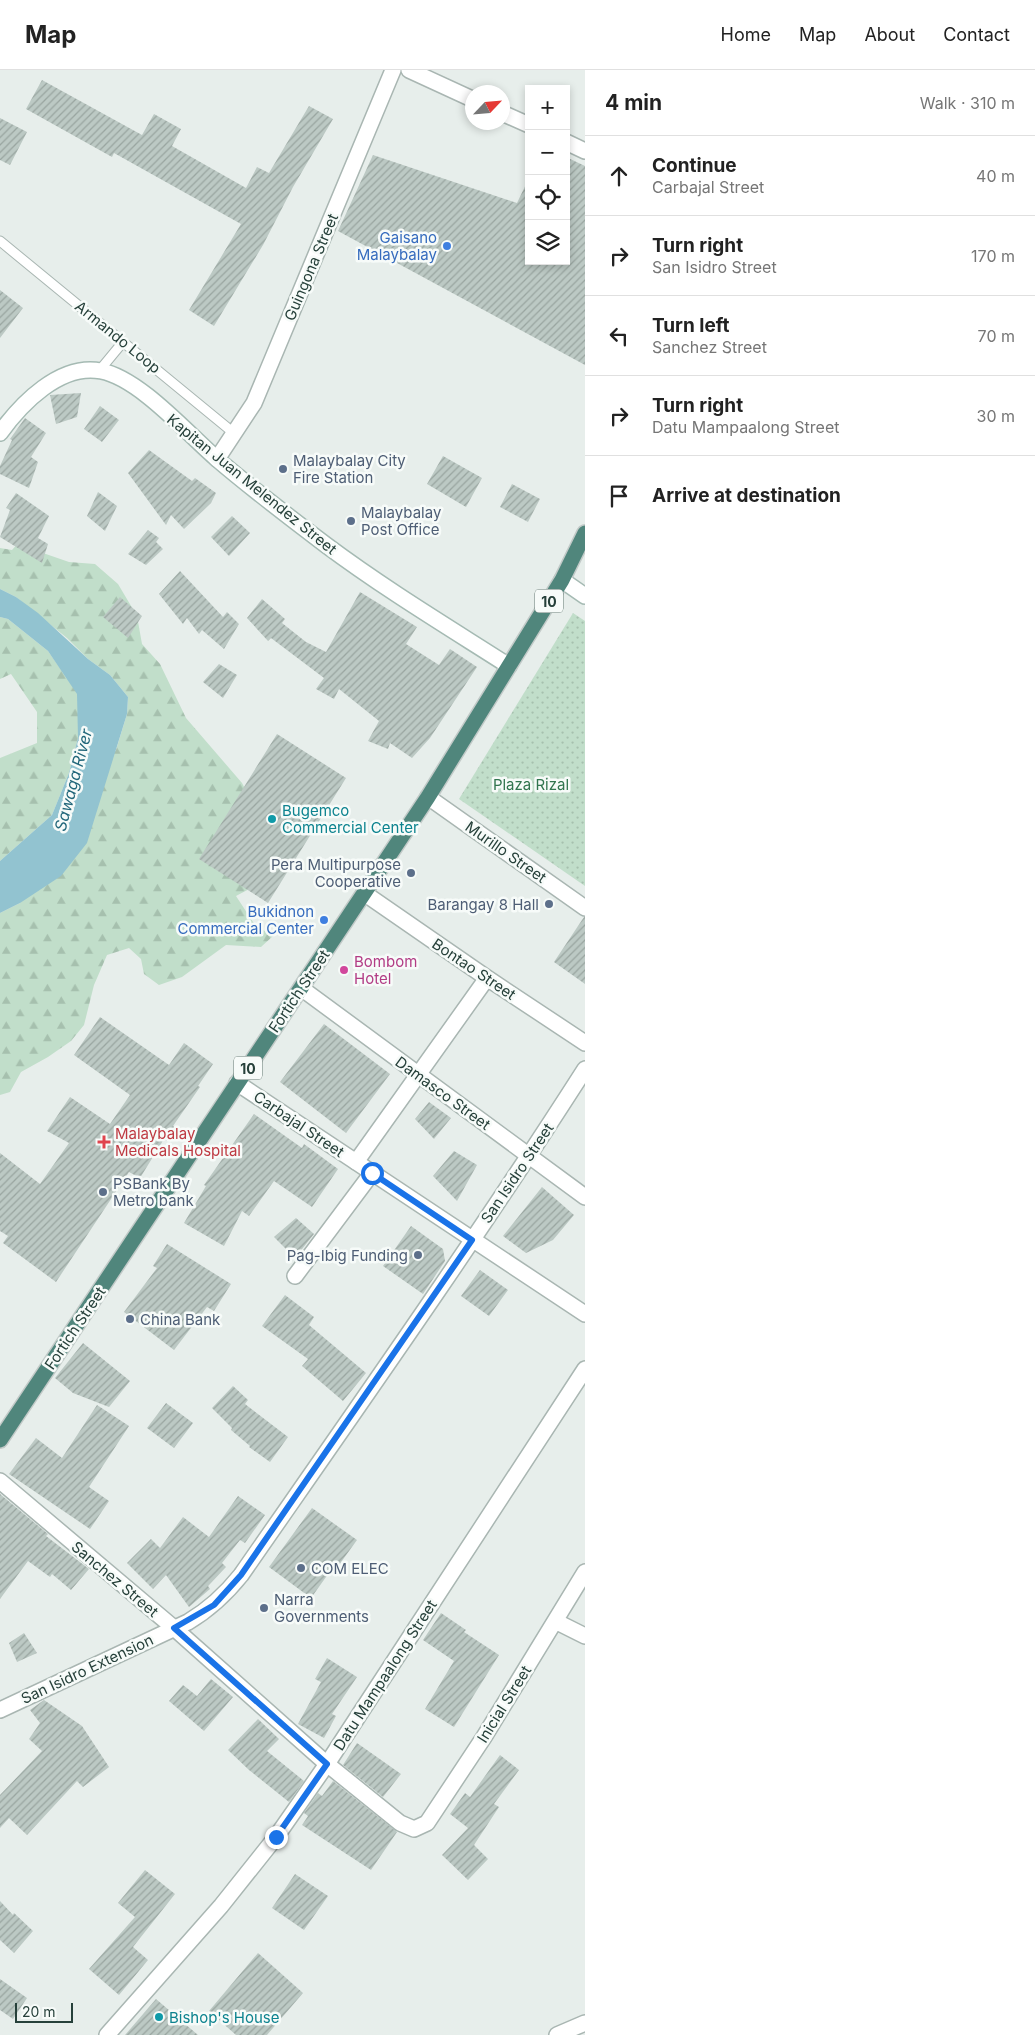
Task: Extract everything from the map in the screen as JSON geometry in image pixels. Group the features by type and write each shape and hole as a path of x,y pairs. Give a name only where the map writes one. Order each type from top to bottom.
{"highway":[{"name":"Fortich Street","path":"0,1440 428,797 562,580 585,533"}],"street":[{"name":"Guingona Street","path":"217,459 254,404 393,70"},
{"path":"409,70 465,96"},
{"path":"510,117 525,123"},
{"path":"570,144 585,151"},
{"name":"Kapitan Juan Melendez Street","path":"0,433 12,416 29,398 50,383 73,373 99,370 116,375 142,392 217,459 282,512 354,566 509,666"},
{"path":"562,580 585,596"},
{"name":"Murillo Street","path":"428,797 585,908"},
{"name":"Bontao Street","path":"364,893 585,1043"},
{"path":"356,1162 487,978"},
{"name":"Damasco Street","path":"301,988 585,1197"},
{"name":"San Isidro Street","path":"174,1628 214,1605 241,1575 529,1157 585,1070"},
{"name":"Carbajal Street","path":"238,1083 585,1314"},
{"path":"295,1276 372,1173"},
{"name":"Datu Mampaalong Street","path":"108,2035 234,1890 276,1837 327,1764 585,1369"},
{"name":"Sanchez Street","path":"0,1482 174,1628 327,1764 400,1824 414,1829"},
{"name":"Inicial Street","path":"414,1829 426,1823 484,1737 585,1572"},
{"path":"555,1621 585,1636"},
{"name":"San Isidro Extension","path":"0,1710 174,1628"},
{"path":"557,2035 585,2023"}],"lane":[{"name":"Armando Loop","path":"0,241 235,434"},
{"path":"99,370 123,342"}],"green space":[{"path":"21,540 43,553 69,562 95,564 118,584 137,616 142,644 160,664 186,718 242,783 252,802 253,887 236,896 255,925 273,936 261,947 226,945 182,977 159,985 144,974 141,959 129,948 107,955 94,985 84,1025 71,1041 21,1072 10,1092 0,1095 0,913 20,903 116,750 127,714 128,697 110,675 88,659 67,638 16,597 0,589 0,548 12,550"},
{"name":"Plaza Rizal","path":"573,613 585,621 585,886 459,799"},
{"path":"0,617 8,619 48,651 78,694 78,738 69,773 52,815 0,861 0,758 37,743 37,712 11,674 0,679"}],"water":[{"name":"Sawaga River","path":"0,589 16,597 38,613 88,659 110,675 128,697 127,714 87,843 61,876 20,903 0,913 0,861 52,815 69,773 78,738 77,694 48,651 8,619 0,617"}],"building":[{"path":"42,80 142,135 154,114 181,129 172,146 246,188 257,167 269,173 309,106 333,119 293,187 263,245 214,326 189,310 241,224 114,153 112,157 26,109"},
{"path":"0,118 27,132 10,165 0,160"},
{"name":"Gaisano Malaybalay","path":"373,155 517,203 525,186 525,265 570,265 570,159 585,166 585,365 338,231"},
{"path":"0,290 23,308 0,338"},
{"path":"81,393 77,417 56,424 50,395"},
{"path":"100,406 119,420 102,442 84,429"},
{"path":"25,418 46,433 31,457 38,462 29,488 0,474 0,466 12,440 10,439"},
{"path":"149,450 192,481 195,478 216,493 211,503 184,529 171,515 166,525 128,473"},
{"path":"443,456 482,478 466,507 427,484"},
{"path":"512,484 540,499 528,522 500,507"},
{"path":"98,492 117,506 105,531 87,516"},
{"path":"16,493 49,516 38,538 48,544 42,563 0,537 10,510 6,508"},
{"path":"232,516 250,533 229,556 211,537"},
{"path":"148,530 159,538 156,542 163,549 146,565 128,554"},
{"path":"180,571 223,617 227,612 239,624 224,649 202,630 199,634 187,618 183,624 159,594"},
{"path":"360,592 417,627 406,644 439,665 450,649 477,667 430,738 412,758 390,743 388,749 368,741 379,721 339,689 334,699 316,689 324,678 271,638 268,641 247,618 262,599 285,619 282,623 306,642 326,652"},
{"path":"120,597 142,616 128,638 103,617"},
{"path":"219,664 237,675 223,698 203,682"},
{"name":"Bugemco Commercial Center","path":"277,734 346,778 268,903 199,859"},
{"path":"585,917 585,984 554,962"},
{"path":"100,1017 169,1065 184,1043 213,1064 198,1086 200,1087 173,1126 176,1128 167,1141 164,1139 140,1178 129,1172 56,1282 3,1243 8,1236 0,1231 0,1153 40,1184 69,1143 47,1131 70,1097 110,1124 130,1095 74,1055"},
{"path":"324,1024 390,1074 346,1133 280,1082"},
{"path":"429,1102 451,1118 434,1139 415,1119"},
{"path":"254,1114 302,1148 304,1144 338,1169 312,1207 274,1181 249,1216 242,1211 224,1246 184,1223 206,1186 204,1185"},
{"path":"454,1151 477,1165 457,1201 433,1176"},
{"path":"542,1187 574,1215 553,1240 526,1253 503,1236"},
{"path":"296,1218 314,1234 295,1258 274,1237"},
{"name":"Pag-Ibig Funding","path":"411,1226 443,1249 445,1261 423,1294 383,1266"},
{"path":"167,1244 231,1284 214,1311 207,1307 174,1350 124,1312 157,1268 153,1266"},
{"path":"480,1270 508,1290 489,1316 461,1296"},
{"path":"285,1295 314,1317 309,1325 366,1373 343,1401 302,1366 308,1359 262,1326"},
{"path":"83,1343 130,1381 109,1407 73,1393 55,1378"},
{"path":"233,1386 248,1400 245,1404 288,1437 270,1462 249,1447 212,1408"},
{"path":"166,1403 193,1423 174,1448 147,1428"},
{"path":"97,1405 129,1426 89,1487 109,1501 90,1529 9,1474 36,1438 62,1458"},
{"path":"0,1494 48,1534 46,1536 89,1569 71,1590 52,1574 50,1577 28,1561 0,1599"},
{"path":"238,1496 265,1515 245,1543 240,1540 222,1563 226,1567 208,1586 210,1589 189,1607 166,1575 153,1589 127,1563 151,1539 160,1548 183,1517 209,1537"},
{"path":"312,1508 357,1540 339,1565 336,1563 311,1598 269,1567"},
{"path":"441,1613 466,1630 464,1632 499,1655 454,1727 425,1709 454,1661 423,1640"},
{"path":"24,1633 37,1653 17,1662 9,1643"},
{"path":"327,1658 357,1677 332,1714 336,1716 324,1738 298,1724 321,1682 315,1679"},
{"path":"211,1679 233,1697 204,1731 169,1701 183,1685 197,1696"},
{"path":"44,1700 82,1726 109,1767 83,1787 77,1781 27,1835 9,1818 0,1828 0,1795 42,1751 29,1739 40,1723 30,1710"},
{"path":"258,1719 279,1739 267,1751 304,1781 289,1802 249,1770 228,1750"},
{"path":"357,1743 401,1774 383,1797 343,1765"},
{"path":"500,1755 519,1770 494,1804 499,1807 474,1845 488,1859 468,1880 442,1855 468,1828 450,1814 465,1793 470,1797"},
{"path":"333,1781 397,1832 371,1870 302,1825 308,1816 304,1813 318,1793 322,1796"},
{"path":"145,1870 175,1894 133,1947 148,1960 119,1995 89,1969 135,1917 118,1903"},
{"path":"295,1874 328,1896 304,1930 272,1908"},
{"path":"0,1901 13,1915 14,1913 33,1931 14,1953 0,1940"},
{"path":"258,1953 303,1993 267,2035 236,2035 209,2011"},
{"path":"0,1979 27,1998 13,2019 0,2010"},
{"name":"Bishop's House","path":"156,1999 198,2035 125,2035"}],"place":[{"name":"Gaisano Malaybalay","path":"447,246"},
{"name":"Malaybalay City Fire Station","path":"283,469"},
{"name":"Malaybalay Post Office","path":"351,521"},
{"name":"Bugemco Commercial Center","path":"272,819"},
{"name":"Pera Multipurpose Cooperative","path":"411,873"},
{"name":"Barangay 8 Hall","path":"549,904"},
{"name":"Bukidnon Commercial Center","path":"324,920"},
{"name":"Bombom Hotel","path":"344,970"},
{"name":"Malaybalay Medicals Hospital","path":"104,1142"},
{"name":"PSBank By Metro bank","path":"103,1192"},
{"name":"Pag-Ibig Funding","path":"418,1255"},
{"name":"China Bank","path":"130,1319"},
{"name":"COM ELEC","path":"301,1568"},
{"name":"Narra Governments","path":"264,1608"},
{"name":"Bishop's House","path":"159,2017"}],"route":[{"path":"276,1837 327,1764 174,1628 204,1613 223,1597 241,1575 472,1240 372,1173"}]}
